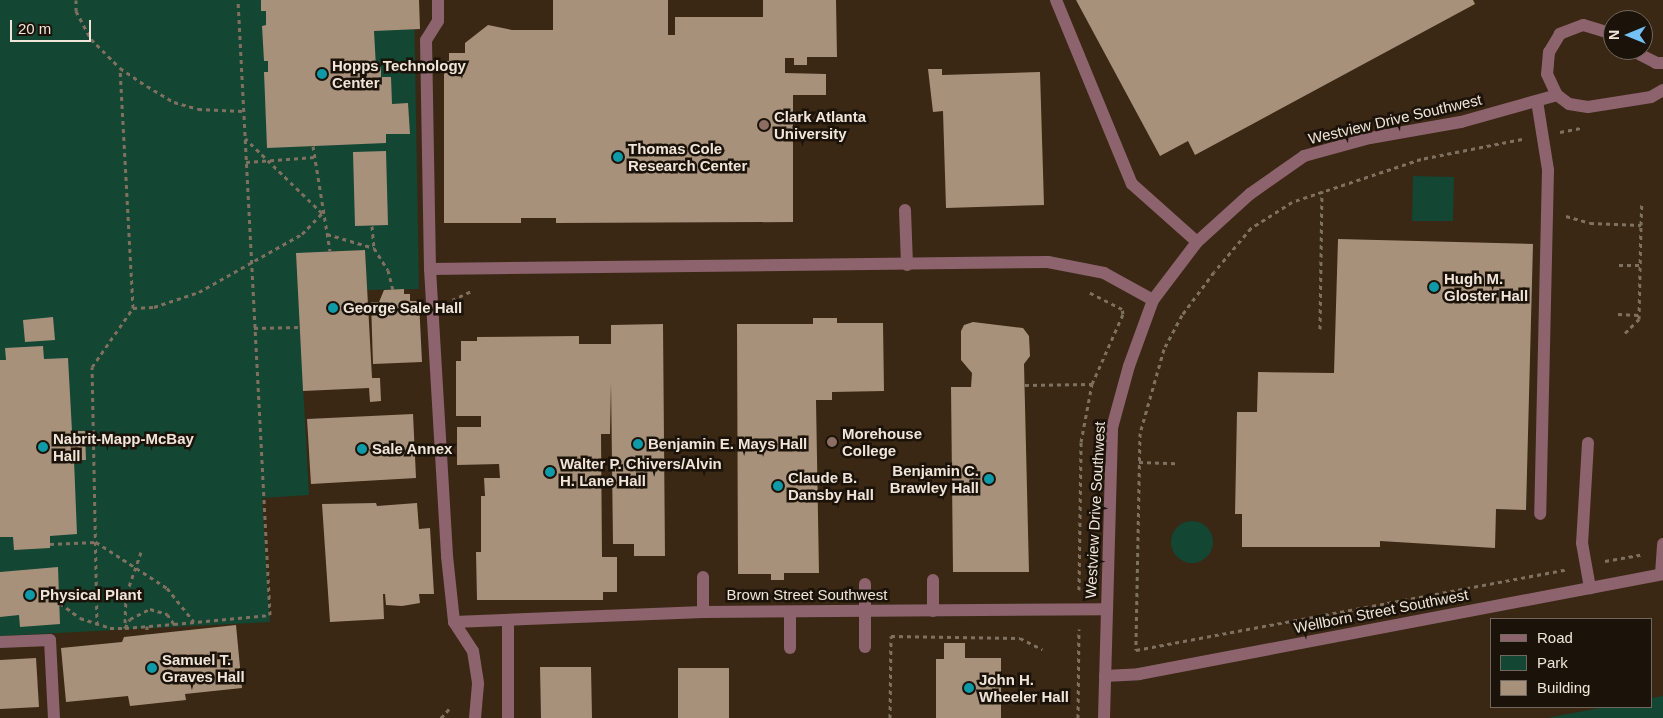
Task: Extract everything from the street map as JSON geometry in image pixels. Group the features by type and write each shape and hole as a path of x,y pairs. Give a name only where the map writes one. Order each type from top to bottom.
{"street":[{"path":"438,0 438,20 426,40 430,269 447,556 454,622 473,651 478,684 475,718"},
{"path":"1056,0 1132,184 1197,242"},
{"path":"1603,31 1583,25 1560,34 1549,52 1547,74 1557,95 1569,104 1588,107 1651,97 1663,90"},
{"path":"1650,60 1656,63 1663,63"},
{"name":"Westview Drive Southwest","path":"1104,718 1112,428 1129,366 1153,300 1197,242 1250,194 1304,156 1370,138 1461,122 1557,95"},
{"path":"1537,101 1548,170 1540,514"},
{"path":"905,210 907,264"},
{"path":"430,269 1048,262 1104,273 1153,300"},
{"path":"1588,443 1582,543 1590,588"},
{"path":"1662,548 1662,574"},
{"name":"Wellborn Street Southwest","path":"1105,676 1138,674 1662,574"},
{"path":"703,577 703,612"},
{"path":"933,580 933,611"},
{"path":"865,584 865,647"},
{"name":"Brown Street Southwest","path":"454,622 703,612 1106,609"},
{"path":"790,612 790,648"},
{"path":"508,620 508,718"},
{"path":"0,642 50,640 54,718"}],"path":[{"path":"76,0 82,26 105,55 120,68 174,102 198,109 243,111"},
{"path":"60,603 80,618 97,625 125,628 270,615 250,265 238,0"},
{"path":"97,625 92,368 133,308 120,68"},
{"path":"1589,126 1421,159 1292,202 1251,228 1182,315 1164,350 1153,380 1140,433 1136,650 1586,565 1662,548"},
{"path":"244,138 265,160 322,212"},
{"path":"313,146 322,212 330,251"},
{"path":"246,162 315,158"},
{"path":"1320,329 1322,191"},
{"path":"1625,333 1639,315 1642,202"},
{"path":"1547,209 1590,223 1641,225"},
{"path":"133,308 154,307 199,292 302,234 322,212"},
{"path":"372,226 374,248 388,270 394,290"},
{"path":"327,234 374,248"},
{"path":"1619,264 1640,265"},
{"path":"446,303 478,290"},
{"path":"1078,718 1081,442 1092,384 1123,314 1122,309 1086,291"},
{"path":"1618,314 1639,315"},
{"path":"254,328 300,327"},
{"path":"1025,385 1092,384"},
{"path":"1140,462 1175,462"},
{"path":"50,544 96,542 167,588 194,622"},
{"path":"125,628 126,595 141,552"},
{"path":"125,628 130,619 150,609 167,614 174,624"},
{"path":"147,626 147,634"},
{"path":"890,718 891,636 1020,638 1042,648"},
{"path":"441,718 451,707"}],"green space":[{"path":"0,0 414,0 419,289 367,290 365,250 296,254 309,495 262,498 270,622 0,636"},
{"path":"1413,176 1454,177 1453,221 1412,221"},
{"path":"1192,521 1207,527 1213,542 1207,557 1192,563 1177,557 1171,542 1177,527"},
{"path":"1663,696 1663,718 1547,718 1600,708 1653,708 1653,698"}],"building":[{"name":"Hopps Technology Center","path":"261,0 419,0 420,29 374,31 376,67 381,67 381,77 391,77 392,104 408,103 410,134 386,134 386,143 267,148 264,72 268,72 268,61 264,61 262,26 266,25 266,11 261,11"},
{"name":"Thomas Cole Research Center","path":"553,0 668,0 668,35 675,35 675,17 763,17 763,0 836,0 837,57 807,57 807,65 794,65 794,58 785,58 785,73 826,74 826,95 793,95 793,222 556,223 556,218 521,218 521,223 444,223 444,61 449,61 449,53 465,53 465,43 488,25 512,30 553,30"},
{"path":"1076,0 1473,0 1475,4 1195,155 1188,141 1160,156"},
{"path":"928,69 942,69 942,75 1040,72 1044,205 946,208 943,111 933,112"},
{"path":"386,151 388,225 355,226 353,152"},
{"path":"1338,239 1533,244 1526,510 1496,509 1495,548 1380,541 1380,547 1242,547 1242,514 1235,514 1237,412 1257,412 1258,372 1334,373"},
{"name":"George Sale Hall","path":"365,250 372,378 380,378 381,401 370,402 369,388 303,391 296,253"},
{"path":"404,289 404,294 410,294 410,301 419,301 422,362 373,364 371,302 379,302 384,290"},
{"path":"53,317 55,340 25,342 23,320"},
{"name":"Claude B. Dansby Hall","path":"813,318 837,318 837,323 883,323 884,391 832,392 832,400 816,400 819,573 784,573 784,580 771,580 771,574 738,574 737,324 813,324"},
{"name":"Benjamin C. Brawley Hall","path":"973,322 1023,328 1029,336 1030,356 1024,364 1029,572 953,572 951,387 971,387 972,373 961,360 961,331 964,325"},
{"name":"Walter P. Chivers/Alvin H. Lane Hall","path":"663,324 665,556 634,556 634,544 613,544 611,383 610,434 601,434 602,557 617,557 617,592 603,592 603,600 477,600 476,552 481,552 481,496 485,496 484,478 500,478 499,464 457,465 457,427 481,427 481,416 456,416 456,361 461,361 461,341 477,341 477,337 579,336 579,344 611,344 611,325"},
{"name":"Nabrit-Mapp-McBay Hall","path":"43,346 44,359 68,358 72,431 85,431 86,460 74,460 77,534 50,536 50,548 14,550 13,537 0,537 0,360 6,360 5,348"},
{"name":"Sale Annex","path":"413,414 416,478 311,484 307,419"},
{"path":"376,503 377,506 417,503 419,529 430,528 434,594 419,594 420,603 402,606 386,605 385,594 383,594 384,619 330,622 322,504"},
{"name":"Physical Plant","path":"58,567 60,624 20,627 19,615 0,617 0,572"},
{"name":"Samuel T. Graves Hall","path":"236,625 242,688 185,694 186,700 130,706 128,696 66,702 61,648 122,642 124,637"},
{"name":"John H. Wheeler Hall","path":"944,643 965,643 965,658 1001,658 1001,718 936,718 936,659 944,659"},
{"path":"36,658 39,707 0,709 0,660"},
{"path":"540,667 591,667 592,718 541,718"},
{"path":"678,668 729,668 729,718 678,718"}],"place":[{"name":"Hopps Technology Center","path":"322,74"},
{"name":"Clark Atlanta University","path":"764,125"},
{"name":"Thomas Cole Research Center","path":"618,157"},
{"name":"Hugh M. Gloster Hall","path":"1434,287"},
{"name":"George Sale Hall","path":"333,308"},
{"name":"Morehouse College","path":"832,442"},
{"name":"Benjamin E. Mays Hall","path":"638,444"},
{"name":"Nabrit-Mapp-McBay Hall","path":"43,447"},
{"name":"Sale Annex","path":"362,449"},
{"name":"Walter P. Chivers/Alvin H. Lane Hall","path":"550,472"},
{"name":"Benjamin C. Brawley Hall","path":"989,479"},
{"name":"Claude B. Dansby Hall","path":"778,486"},
{"name":"Physical Plant","path":"30,595"},
{"name":"Samuel T. Graves Hall","path":"152,668"},
{"name":"John H. Wheeler Hall","path":"969,688"}]}
